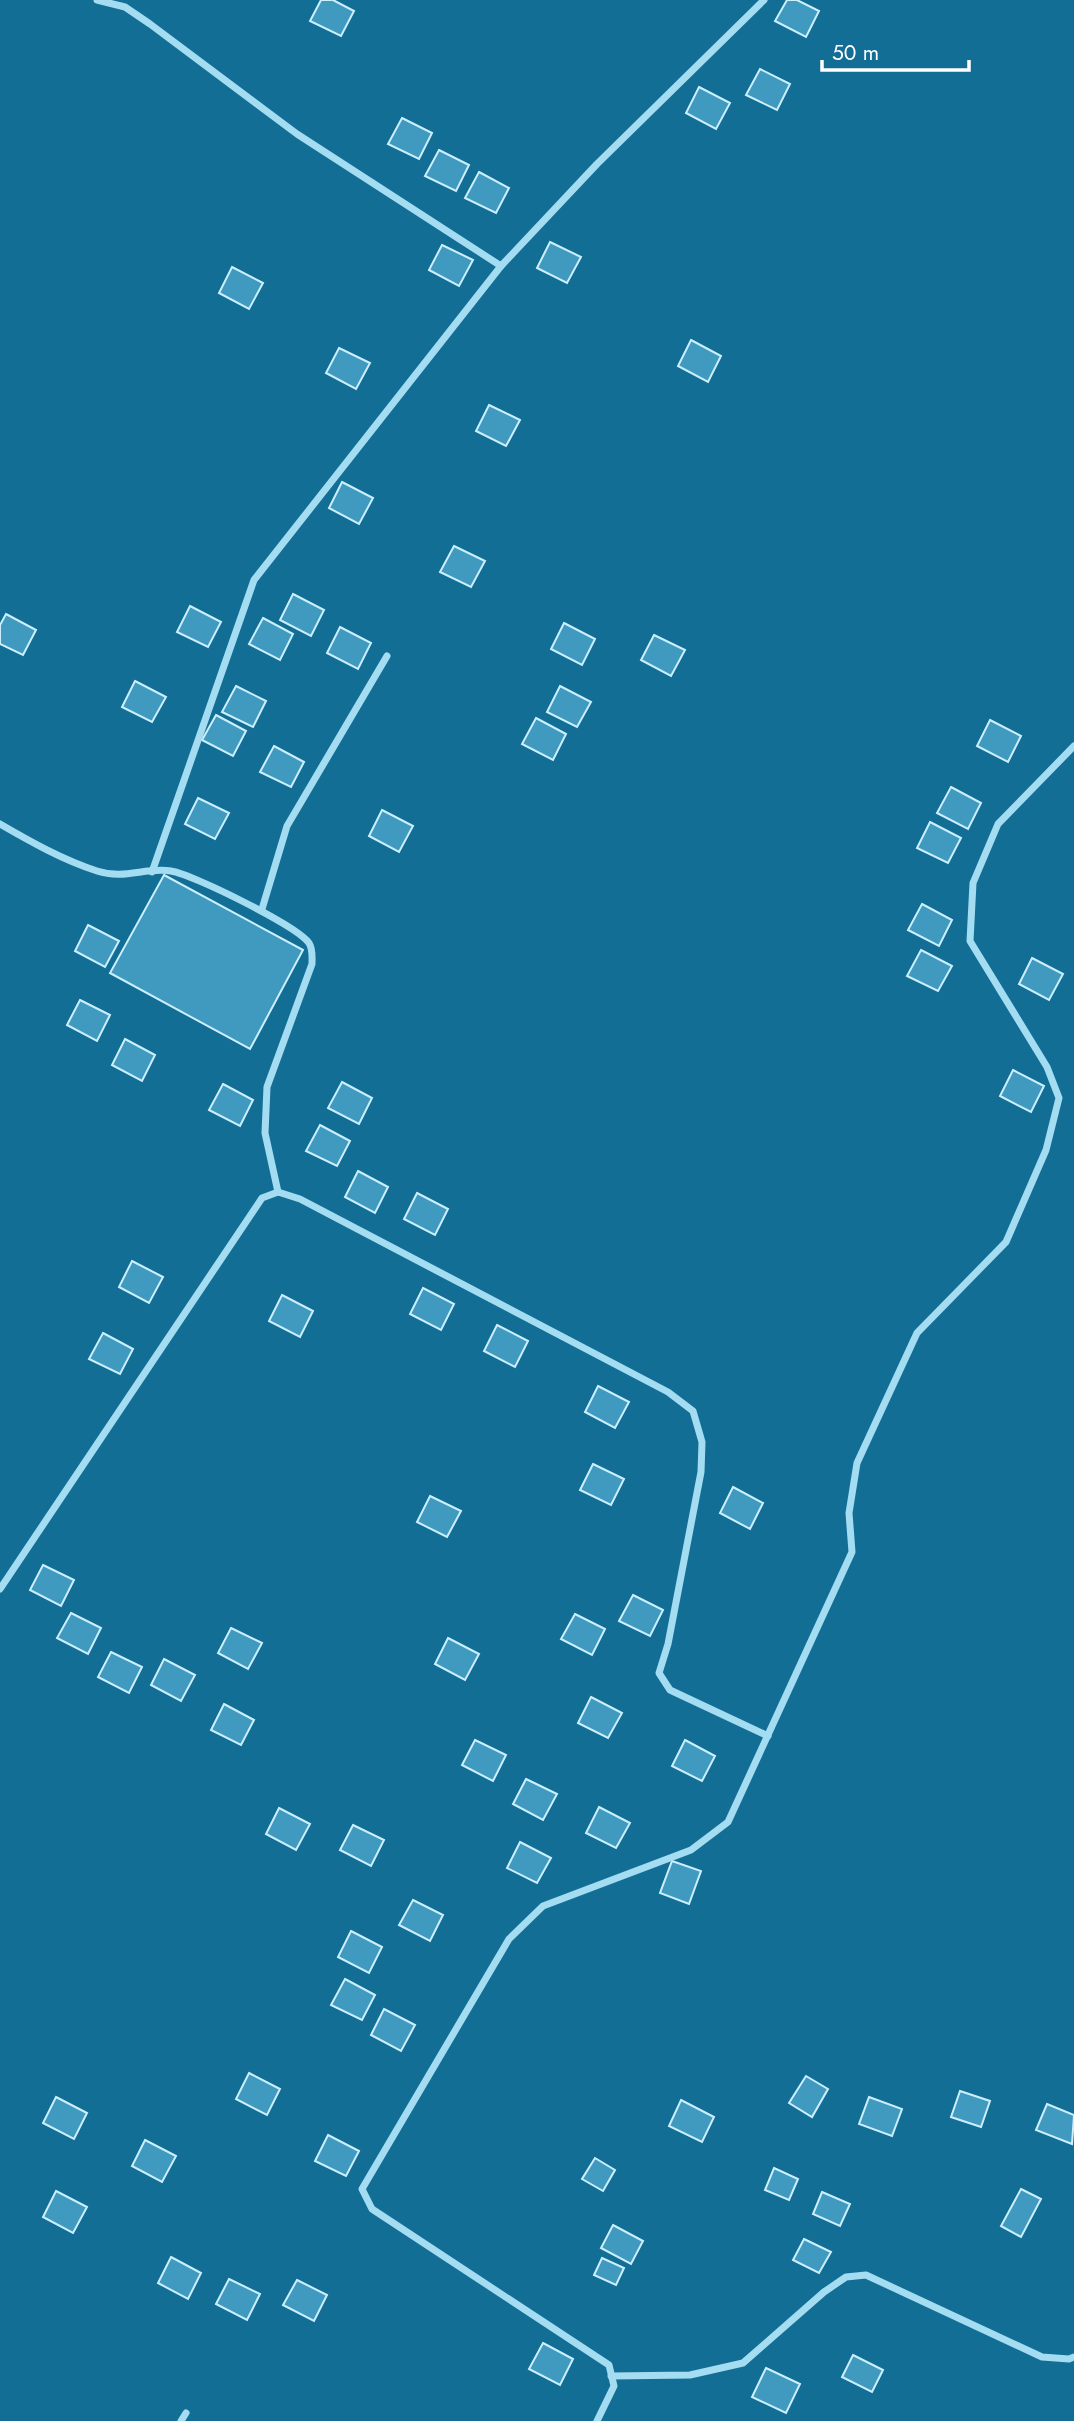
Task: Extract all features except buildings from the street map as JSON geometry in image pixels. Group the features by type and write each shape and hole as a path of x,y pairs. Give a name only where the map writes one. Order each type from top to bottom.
{"street":[{"path":"97,0 125,7 297,134 501,266"},
{"path":"152,872 254,580 501,266 597,164 764,0"},
{"path":"262,909 287,825 387,656"},
{"path":"597,2421 614,2386 609,2365 372,2209 362,2189 509,1938 543,1906 691,1850 728,1822 852,1552 849,1513 857,1463 917,1333 1006,1242 1046,1150 1059,1098 1047,1067 970,942 973,883 998,824 1074,746"},
{"path":"0,824 36,845 98,871 123,876 172,871 262,909 309,942 312,964 267,1087 265,1133 278,1192"},
{"path":"0,1589 262,1198 278,1192 300,1199 668,1392 693,1411 702,1442 701,1472 668,1644 659,1673 670,1690 768,1736"},
{"path":"611,2376 690,2375 743,2363 824,2292 846,2277 866,2275 1042,2357 1074,2357"},
{"path":"180,2421 186,2413"}]}
